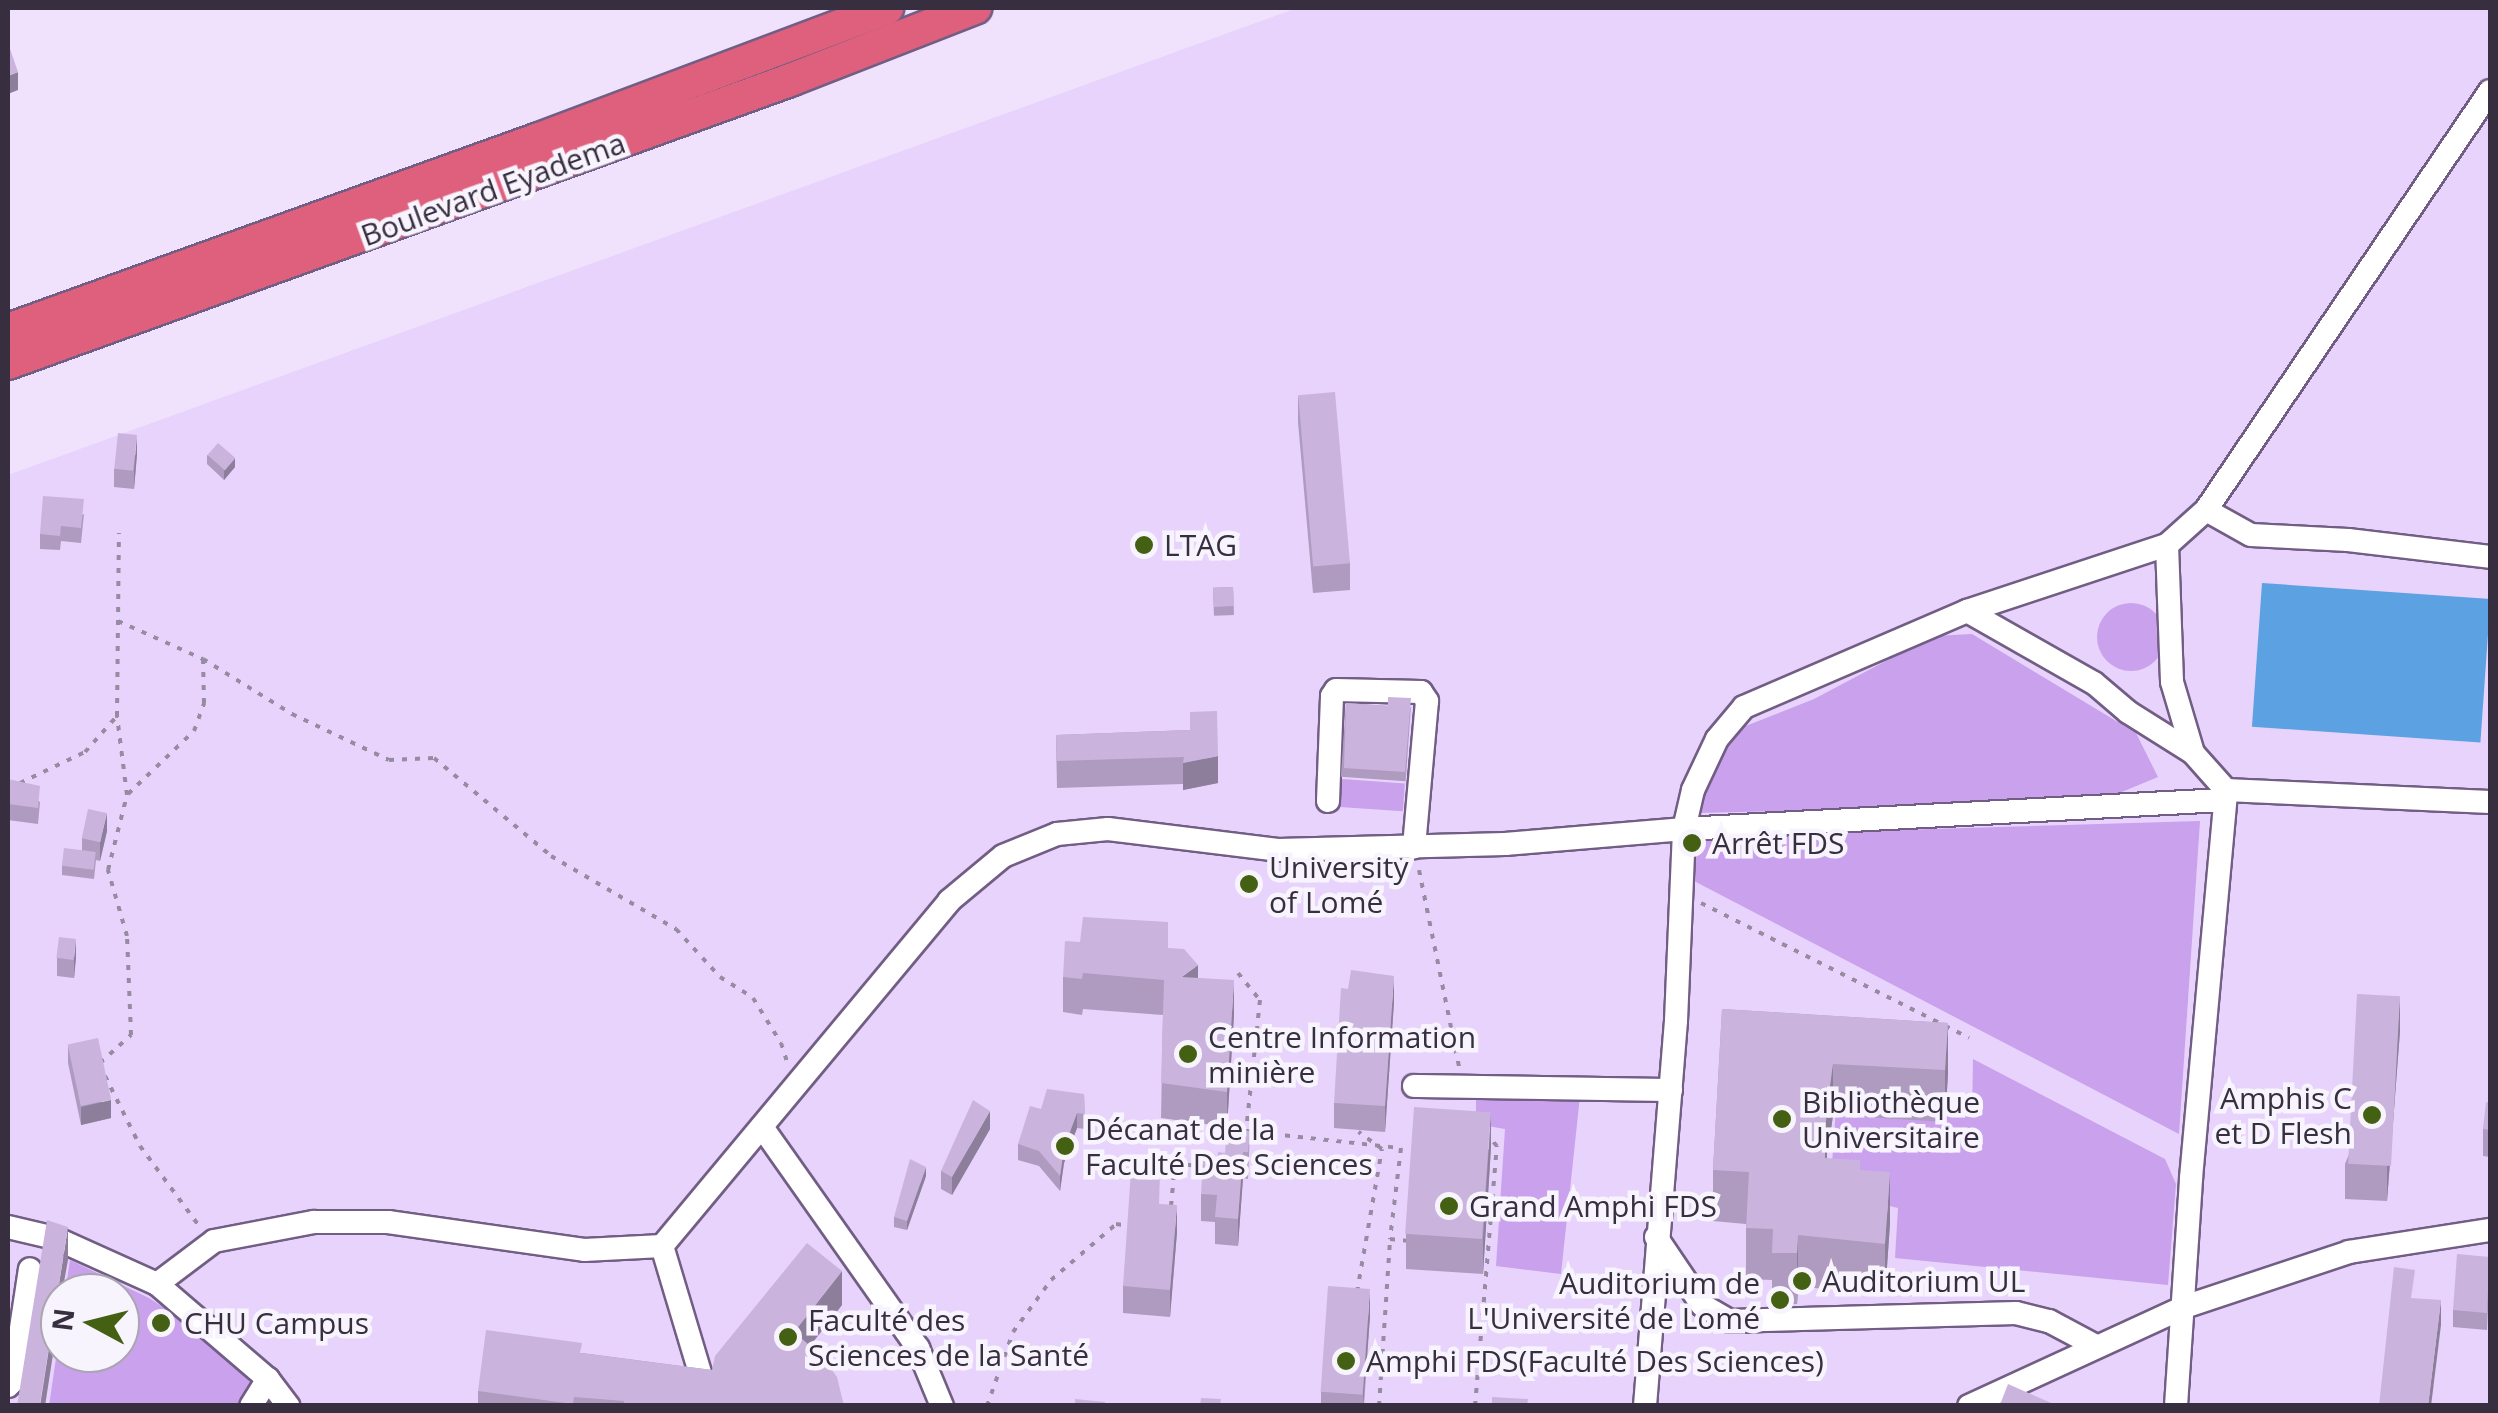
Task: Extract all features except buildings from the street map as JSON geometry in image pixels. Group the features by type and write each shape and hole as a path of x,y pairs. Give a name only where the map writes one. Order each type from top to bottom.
{"highway":[{"name":"Boulevard Eyadema","path":"8,330 540,139 886,8"},
{"name":"Boulevard Eyadema","path":"8,363 716,108 975,8"}],"lane":[{"path":"1645,1406 1671,1090 1684,829 1693,790 1717,739 1744,707 1967,611 2166,545 2206,510 2490,90"},
{"path":"2206,510 2251,535 2348,540 2490,557"},
{"path":"2166,545 2172,682 2193,754"},
{"path":"1967,611 2094,683 2128,712 2193,754 2224,795 2176,1406"},
{"path":"1328,801 1332,696 1336,690 1421,692 1427,701 1414,847"},
{"path":"157,1284 214,1241 314,1222 370,1222 584,1250 662,1246 949,901 1004,856 1057,834 1108,829 1278,850 1414,847 2224,795 2490,802"},
{"path":"1414,1086 1671,1090"},
{"path":"762,1128 918,1348 942,1406"},
{"path":"8,1227 56,1238 157,1284 268,1379 288,1406"},
{"path":"1968,1406 2184,1308 2349,1252 2490,1230"},
{"path":"1656,1237 1702,1305 1730,1321 2016,1313 2049,1321 2096,1346"},
{"path":"662,1246 700,1372"},
{"path":"8,1386 13,1381 30,1269"},
{"path":"250,1406 268,1379"}],"path":[{"path":"119,533 117,716 127,795 108,870 126,936 131,1035 99,1063 140,1146 164,1174 183,1210 214,1241"},
{"path":"118,621 202,659 292,714 389,760 434,758 551,856 676,930 720,977 753,998 781,1043 794,1088"},
{"path":"127,795 194,731 204,703 202,659"},
{"path":"8,788 84,752 117,716"},
{"path":"1414,847 1464,1087"},
{"path":"1683,894 1970,1038"},
{"path":"1235,1143 1246,1131 1260,1000 1238,973"},
{"path":"1246,1131 1400,1148 1379,1406"},
{"path":"1475,1406 1496,1146 1481,1131"},
{"path":"1359,1132 1382,1149"},
{"path":"1356,1298 1382,1149"},
{"path":"1171,1210 1175,1164 1214,1168"},
{"path":"1396,1171 1412,1172"},
{"path":"987,1406 1013,1332 1051,1280 1116,1224 1140,1227"},
{"path":"1390,1239 1408,1241"}],"shaded area":[{"name":"University of Lomé","path":"1297,8 2490,8 2490,1405 8,1406 8,475"},
{"path":"2131,603 2144,605 2155,613 2163,624 2163,650 2155,661 2144,669 2131,671 2118,669 2107,661 2099,650 2097,637 2099,624 2107,613 2118,605"},
{"path":"1972,634 2136,733 2158,777 2095,803 1697,813 1698,798 1738,729 1814,699 1933,636"},
{"path":"1342,779 1405,783 1403,811 1340,807"},
{"path":"2200,821 2179,1134 1694,881 1698,836"},
{"path":"1973,1059 2165,1159 2176,1184 2168,1285 1895,1258 1898,1208 1830,1192 1836,1108 1972,1117"},
{"path":"1484,1094 1580,1096 1561,1274 1496,1266 1505,1129 1476,1124 1476,1099"},
{"path":"70,1260 97,1273 68,1273"},
{"path":"140,1294 186,1322 258,1389 244,1405 49,1406 54,1373 140,1373"}],"water":[{"path":"2262,583 2490,599 2480,743 2252,727"}],"place":[{"name":"LTAG","path":"1144,545"},
{"name":"Arrêt FDS","path":"1692,843"},
{"name":"University of Lomé","path":"1249,884"},
{"name":"Centre Information minière","path":"1188,1054"},
{"name":"Amphis C et D Flesh","path":"2372,1115"},
{"name":"Bibliothèque Universitaire","path":"1782,1119"},
{"name":"Décanat de la Faculté Des Sciences","path":"1065,1146"},
{"name":"Grand Amphi FDS","path":"1449,1206"},
{"name":"Auditorium UL","path":"1802,1281"},
{"name":"Auditorium de L'Université de Lomé","path":"1780,1300"},
{"name":"CHU Campus","path":"161,1323"},
{"name":"Faculté des Sciences de la Santé","path":"788,1337"},
{"name":"Amphi FDS(Faculté Des Sciences)","path":"1346,1361"}]}
